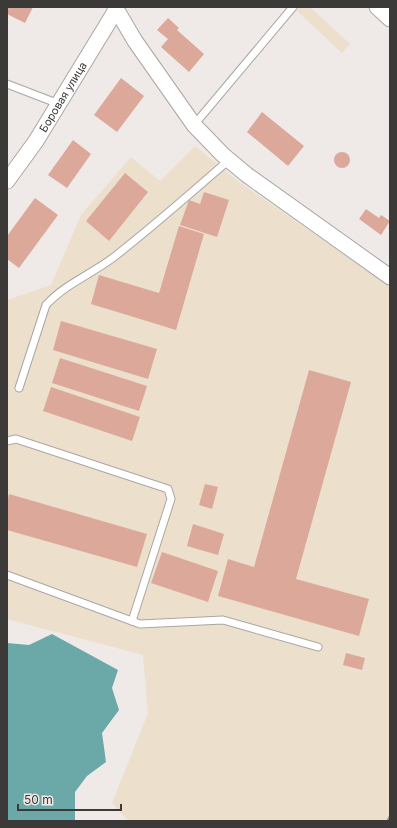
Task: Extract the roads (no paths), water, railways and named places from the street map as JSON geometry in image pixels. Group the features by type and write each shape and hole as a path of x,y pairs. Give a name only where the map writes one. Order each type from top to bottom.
{"street":[{"path":"377,7 390,19"},
{"path":"115,9 135,41 194,125 229,160 247,175 390,277"},
{"name":"Боровая улица","path":"7,181 36,141 115,9"}],"lane":[{"path":"194,125 293,7"},
{"path":"7,84 59,104"},
{"path":"19,388 46,305 55,296 113,258 229,160"},
{"path":"7,442 16,439 168,489 171,499 132,621"},
{"path":"7,575 140,624 223,620 318,647"}],"water":[{"path":"52,634 118,670 112,688 119,710 102,733 106,762 87,776 75,792 75,821 7,821 7,643 29,645"}],"railway":[{"path":"388,821 390,817"}]}
